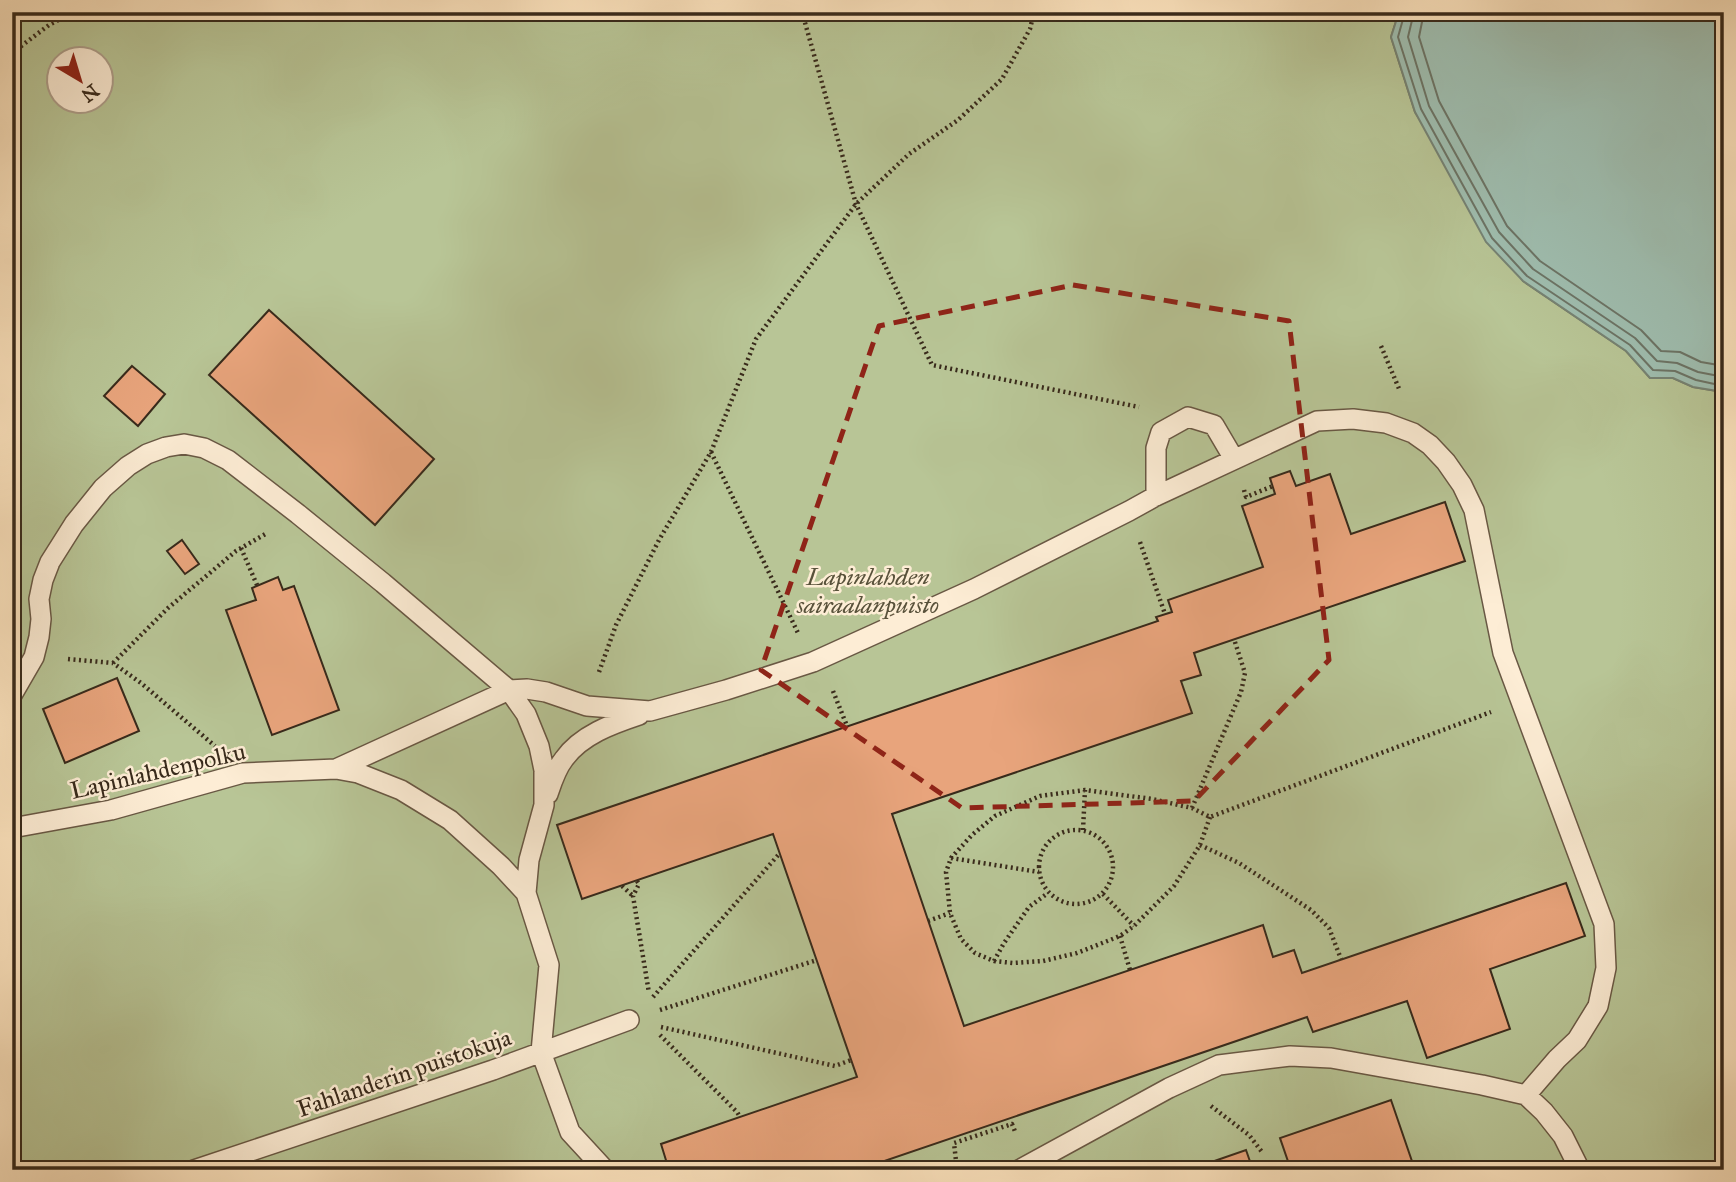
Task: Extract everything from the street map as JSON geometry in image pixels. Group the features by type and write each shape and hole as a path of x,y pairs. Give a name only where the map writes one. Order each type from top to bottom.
{"lane":[{"path":"1156,496 1156,449 1161,432 1188,417 1214,425 1234,459"},
{"path":"605,1170 570,1132 541,1052 549,965 526,893 529,860 544,805 555,773 565,757 583,740 607,726 813,662 974,589 1234,459 1317,421 1341,419 1386,423 1413,433 1430,445 1462,485 1474,510 1503,653 1605,924 1606,968 1598,1006 1577,1040 1526,1095"},
{"path":"12,695 34,657 39,637 39,599 43,580 50,562 74,524 103,488 128,466 147,454 184,444 204,448 228,460 298,514 509,690 526,714 539,746 544,770 544,805"},
{"path":"336,769 509,690 546,692 587,706 650,711"},
{"name":"Lapinlahdenpolku","path":"12,828 111,810 243,773 336,769 358,773 401,790 450,820 526,893"},
{"name":"Fahlanderin puistokuja","path":"194,1170 493,1070 629,1020"},
{"path":"1019,1170 1180,1082 1219,1065 1301,1056 1359,1063 1526,1095 1563,1136 1580,1170"}],"path":[{"path":"12,53 49,24 73,12"},
{"path":"803,12 856,204 932,365 1188,417"},
{"path":"587,706 616,625 659,540 711,452 756,339 856,204 909,154 958,120 1002,79 1030,29 1034,12"},
{"path":"711,452 813,662 832,690 847,726"},
{"path":"1246,496 1273,486"},
{"path":"1129,511 1165,614"},
{"path":"113,663 169,608 241,548 298,514"},
{"path":"241,548 257,585"},
{"path":"1192,808 1241,692 1245,673 1234,639"},
{"path":"34,657 113,663 186,720 243,773"},
{"path":"1210,817 1200,845 1174,886 1134,926 1120,936 1077,953 1043,961 1013,963 994,961 975,953 961,939 950,913 946,872 951,858 972,835 995,816 1040,796 1085,790 1152,799 1192,808 1210,817 1521,701"},
{"path":"1083,830 1085,790"},
{"path":"1083,830 1102,839 1113,860 1114,873 1103,894 1082,905 1058,900 1048,893 1039,872 1040,857 1055,836 1067,831 1083,830"},
{"path":"1200,845 1239,863 1311,910 1329,928 1340,959"},
{"path":"637,881 639,884 633,896 650,1001 780,853"},
{"path":"951,858 1039,872"},
{"path":"622,886 633,896"},
{"path":"994,961 1029,907 1048,893"},
{"path":"1103,894 1134,926"},
{"path":"928,921 950,913"},
{"path":"1120,936 1130,970"},
{"path":"629,1020 817,960"},
{"path":"629,1020 835,1066 851,1060"},
{"path":"650,1024 740,1117"},
{"path":"1180,1082 1249,1135 1262,1152"},
{"path":"957,1170 954,1143 984,1130 1012,1124"},
{"path":"1154,1170 1175,1163"}],"highlighted area":[{"path":"1073,285 1289,321 1329,660 1194,801 962,808 761,670 879,326"}],"green space":[{"name":"Lapinlahden sairaalanpuisto","path":"12,12 1399,12 1391,37 1415,112 1523,281 1626,351 1650,378 1673,378 1693,387 1717,391 1724,400 1724,430 1718,440 1717,451 1724,457 1724,500 1719,536 1724,545 1724,1170 12,1170"}],"water":[{"path":"1399,12 1724,12 1724,400 1717,391 1693,387 1673,378 1650,378 1626,351 1523,281 1486,242 1415,112 1391,37"}],"building":[{"path":"269,310 434,459 375,525 209,375"},
{"path":"132,366 165,394 138,426 104,396"},
{"path":"1290,471 1296,486 1330,474 1351,534 1445,502 1465,561 1194,653 1201,675 1181,681 1192,713 892,814 964,1026 1263,925 1273,957 1294,950 1302,973 1566,883 1585,936 1490,969 1510,1029 1427,1058 1407,1001 1313,1032 1307,1017 858,1170 669,1170 661,1144 857,1077 773,834 582,899 557,825 1158,621 1156,617 1172,612 1168,600 1263,567 1242,506 1275,494 1270,478"},
{"path":"182,540 199,564 185,574 167,551"},
{"path":"278,577 283,590 294,586 339,710 272,735 226,610 256,600 252,588"},
{"path":"117,678 139,731 65,763 43,709"},
{"path":"1391,1100 1415,1170 1291,1170 1280,1138"},
{"path":"1246,1150 1253,1170 1189,1170 1200,1166"}]}
